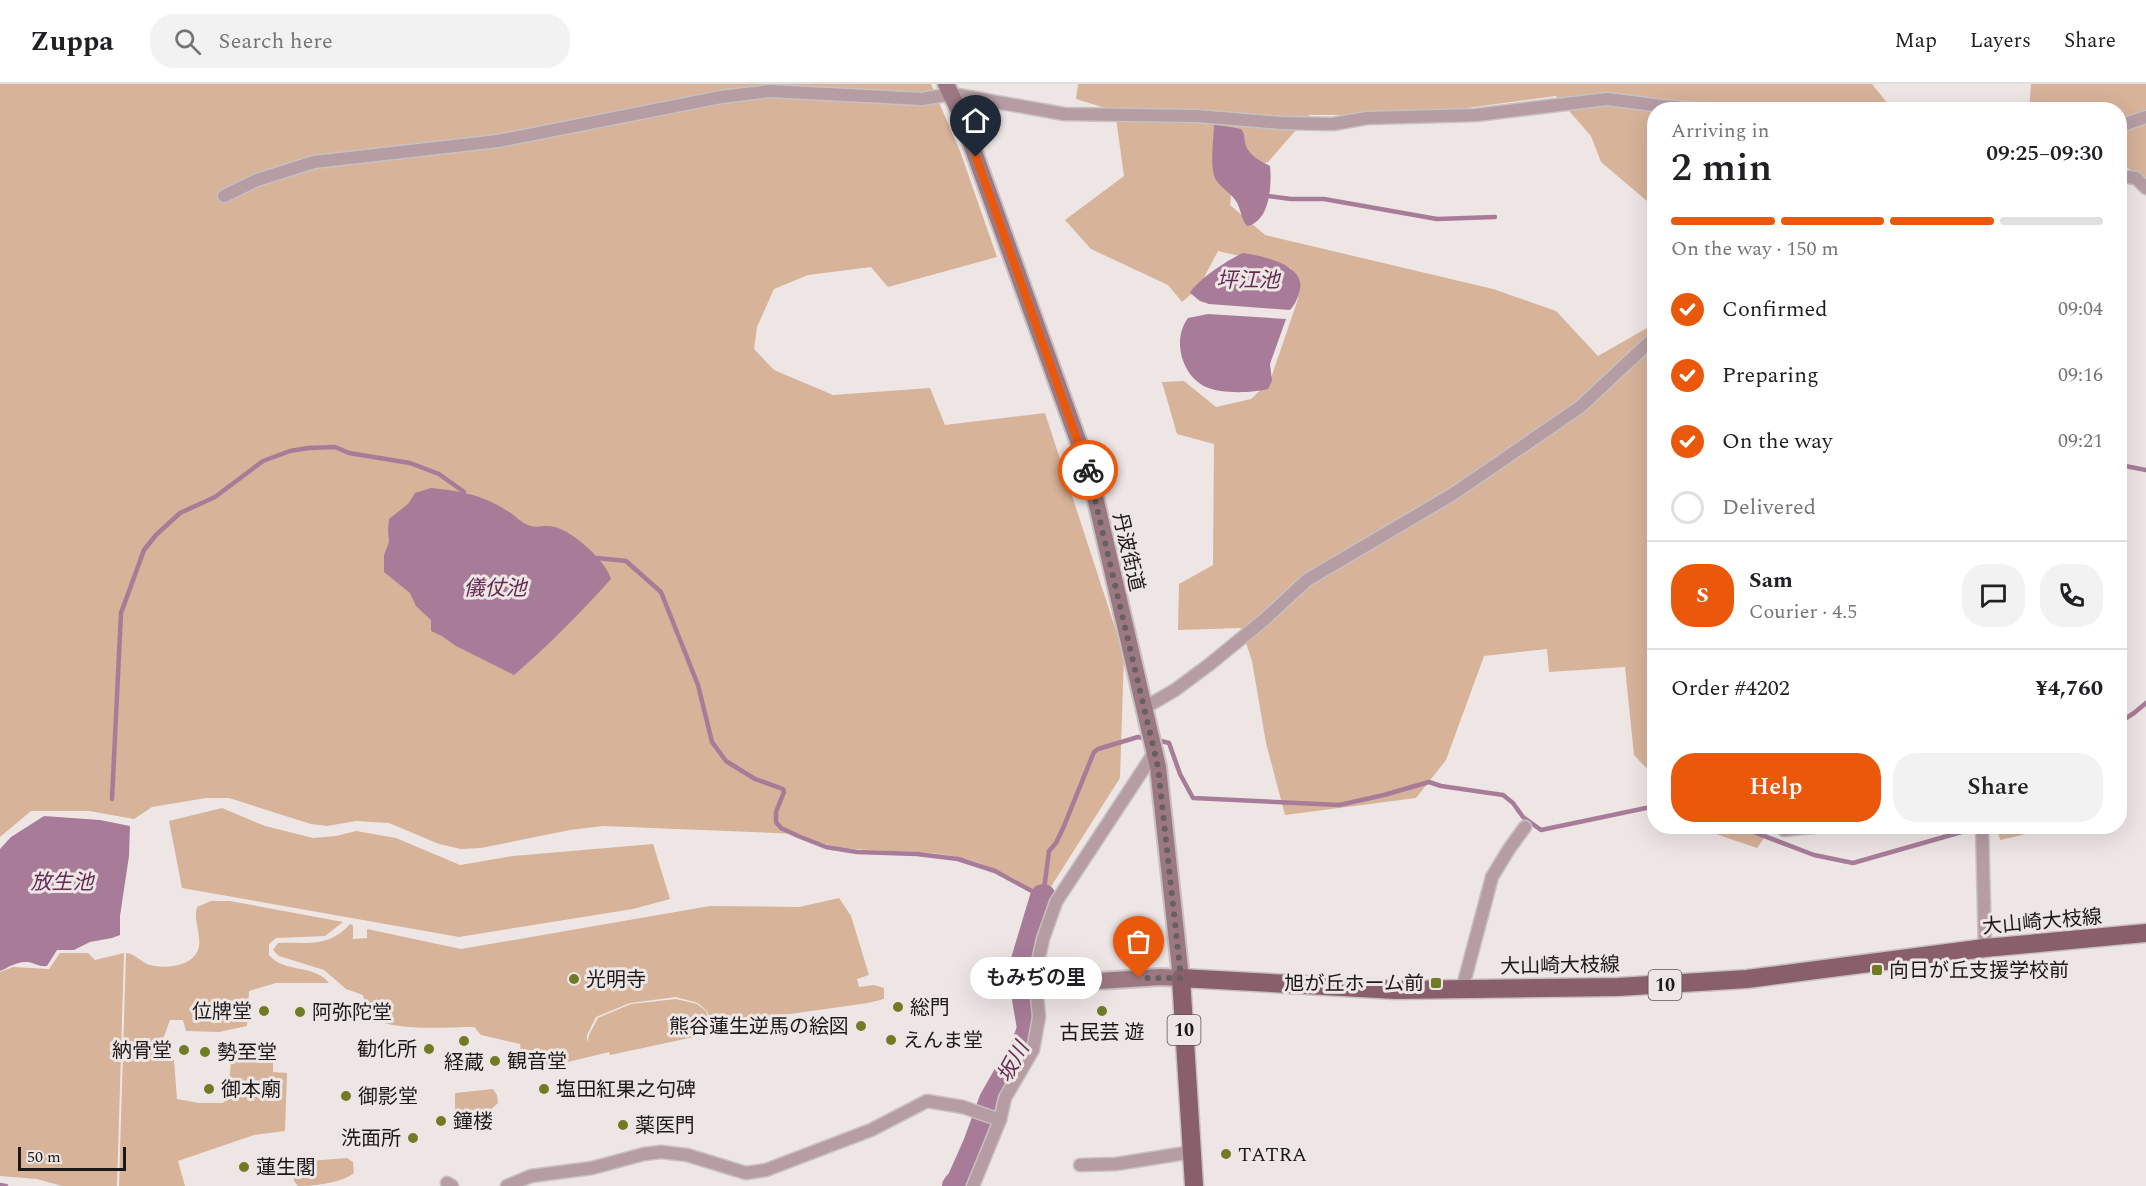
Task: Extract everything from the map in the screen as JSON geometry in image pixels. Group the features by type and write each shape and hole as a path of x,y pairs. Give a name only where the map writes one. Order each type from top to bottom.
{"main road":[{"name":"大山崎大枝線","path":"1181,978 1396,990 1618,987 1747,979 1985,948 2146,933"},
{"name":"10","path":"1181,978 1194,1186"}],"street":[{"path":"224,196 256,180 314,162 498,141 721,97 770,91 922,99 949,89 1064,114 1196,116 1333,124 1367,118 1476,116 1607,99 1647,104"},
{"name":"丹波街道","path":"949,89 1089,471 1159,778 1181,978"},
{"path":"2127,124 2146,117"},
{"path":"2127,177 2136,178 2146,188"},
{"path":"1144,708 1175,690 1210,664 1265,619 1307,580 1453,494 1580,407 1647,345"},
{"path":"973,1186 990,1117 1005,1098 1033,1050 1039,1017 1035,975 1056,902 1154,753"},
{"path":"1462,990 1492,877 1525,827"},
{"path":"1982,834 1985,948"},
{"path":"1037,985 1160,977 1181,978"},
{"path":"507,1186 531,1176 592,1168 644,1154 662,1152 687,1155 736,1171 750,1173 766,1170 871,1130 927,1101 963,1107 990,1117"},
{"path":"1080,1165 1116,1164 1192,1152"}],"shaded area":[{"path":"0,84 931,84 960,151 997,257 888,287 871,267 808,275 774,289 757,327 754,349 774,370 833,395 930,388 945,425 1045,413 1124,655 1120,778 1045,896 1002,873 969,860 941,854 845,848 821,843 798,834 603,826 570,830 481,848 461,849 439,844 389,823 356,821 327,826 311,824 229,798 206,798 152,807 134,819 89,811 31,811 0,837"},
{"path":"1078,84 1872,84 1886,102 1647,102 1647,201 1601,162 1591,136 1556,96 1416,115 1309,115 1268,162 1234,171 1230,205 1265,235 1493,289 1556,311 1598,356 1647,328 1647,769 1634,755 1625,667 1549,672 1547,649 1484,656 1446,760 1416,798 1285,815 1266,743 1252,661 1241,628 1178,630 1179,584 1213,565 1214,444 1177,434 1162,382 1184,381 1216,407 1251,399 1270,381 1298,299 1291,268 1218,251 1199,287 1182,302 1168,285 1091,249 1065,220 1124,176 1115,111 1076,99"},
{"path":"2031,84 2146,84 2146,182 2127,167 2127,102 2030,102"},
{"path":"222,808 265,826 313,838 356,831 396,838 460,865 513,856 653,844 670,899 633,909 459,937 182,888 169,821"},
{"path":"1716,834 1767,834 1757,848"},
{"path":"1998,834 2024,834 2022,835 2000,840"},
{"path":"839,898 851,916 869,975 857,979 859,987 874,985 884,988 884,999 733,1022 711,1022 707,1011 698,1003 676,997 630,1003 596,1017 587,1035 587,1043 598,1018 631,1004 676,999 697,1004 706,1011 709,1022 708,1034 610,1055 609,1052 568,1062 566,1058 557,1060 558,1064 523,1069 520,1044 481,1035 474,1027 413,1027 380,1021 369,1010 363,995 346,989 324,970 279,956 273,950 278,943 308,943 326,940 342,932 350,924 353,925 353,939 367,938 367,929 461,949 710,906 799,907"},
{"path":"211,901 230,901 343,922 325,936 276,938 269,944 269,955 275,961 316,973 329,983 276,983 249,991 247,1026 219,1032 186,1031 183,1020 170,1020 162,1042 161,1055 174,1060 177,1099 199,1103 223,1103 228,1098 231,1060 273,1060 273,1072 287,1073 285,1131 254,1135 178,1161 185,1186 119,1186 126,953 147,964 161,967 178,965 192,959 199,946 197,907"},
{"path":"60,953 88,953 95,960 124,953 117,1186 62,1186 37,1179 0,1176 0,972 13,967 49,969"},
{"path":"493,1089 498,1103 478,1118 455,1123 455,1093"},
{"path":"347,1158 353,1162 354,1173 349,1176 335,1182 312,1185 298,1186 294,1181 294,1166 297,1162"}],"water":[{"path":"1214,124 1241,129 1249,151 1258,160 1270,166 1270,192 1265,210 1261,218 1247,226 1236,201 1218,183 1214,175 1212,161"},
{"name":"坪江池","path":"1243,253 1282,264 1297,275 1300,283 1299,293 1290,310 1209,304 1200,301 1190,293 1214,270"},
{"path":"1208,314 1286,319 1270,364 1272,381 1268,389 1245,392 1220,391 1206,387 1190,374 1180,346 1183,327 1188,318"},
{"name":"儀仗池","path":"431,488 462,492 481,498 500,506 531,526 552,526 563,530 588,548 608,572 611,579 540,652 514,675 431,631 431,620 416,606 410,593 384,572 384,555 389,542 389,519 408,504 415,493"},
{"name":"放生池","path":"44,816 100,820 130,826 120,935 90,942 74,950 57,950 47,966 24,962 0,971 0,849 11,837"}],"waterway":[{"path":"1268,196 1324,199 1437,219 1495,217"},
{"path":"112,799 121,613 144,550 156,535 180,513 215,497 263,461 290,451 308,448 335,447 349,453 410,463 439,474 464,492"},
{"path":"2127,466 2146,470"},
{"path":"597,558 626,561 661,592 698,685 712,742 726,761 755,779 783,789 784,792 776,812 776,822 781,828 826,847 857,852 917,854 958,859 995,871 1043,897 1049,851 1056,843 1064,826 1094,752 1138,737 1149,739"},
{"path":"2127,718 2146,703"},
{"path":"1157,740 1169,743 1180,774 1193,798 1339,805 1429,782 1441,786 1503,795 1513,803 1523,817 1541,830 1647,808"},
{"path":"1759,834 1814,855 1853,863 1954,834"},
{"name":"坂川","path":"955,1186 976,1144 992,1100 1021,1055 1030,1028 1025,999 1024,960 1043,897"},
{"path":"0,1185 6,1186"}],"way so far":[{"path":"1088,470 1158,767 1181,978 1139,978"}],"place":[{"name":"向日が丘支援学校前","path":"1877,970"},
{"name":"もみぢの里","path":"1139,978"},
{"name":"光明寺","path":"574,979"},
{"name":"旭が丘ホーム前","path":"1436,983"},
{"name":"総門","path":"898,1007"},
{"name":"位牌堂","path":"264,1011"},
{"name":"古民芸 遊","path":"1102,1011"},
{"name":"阿弥陀堂","path":"300,1012"},
{"name":"熊谷蓮生逆馬の絵図","path":"861,1026"},
{"name":"えんま堂","path":"891,1040"},
{"name":"経蔵","path":"464,1041"},
{"name":"勧化所","path":"429,1049"},
{"name":"納骨堂","path":"184,1050"},
{"name":"勢至堂","path":"205,1052"},
{"name":"観音堂","path":"495,1061"},
{"name":"御本廟","path":"209,1089"},
{"name":"塩田紅果之句碑","path":"544,1089"},
{"name":"御影堂","path":"346,1096"},
{"name":"鐘楼","path":"441,1121"},
{"name":"薬医門","path":"623,1125"},
{"name":"洗面所","path":"413,1138"},
{"name":"TATRA","path":"1226,1154"},
{"name":"蓮生閣","path":"244,1167"}],"route":[{"path":"976,157 1088,470"}]}
